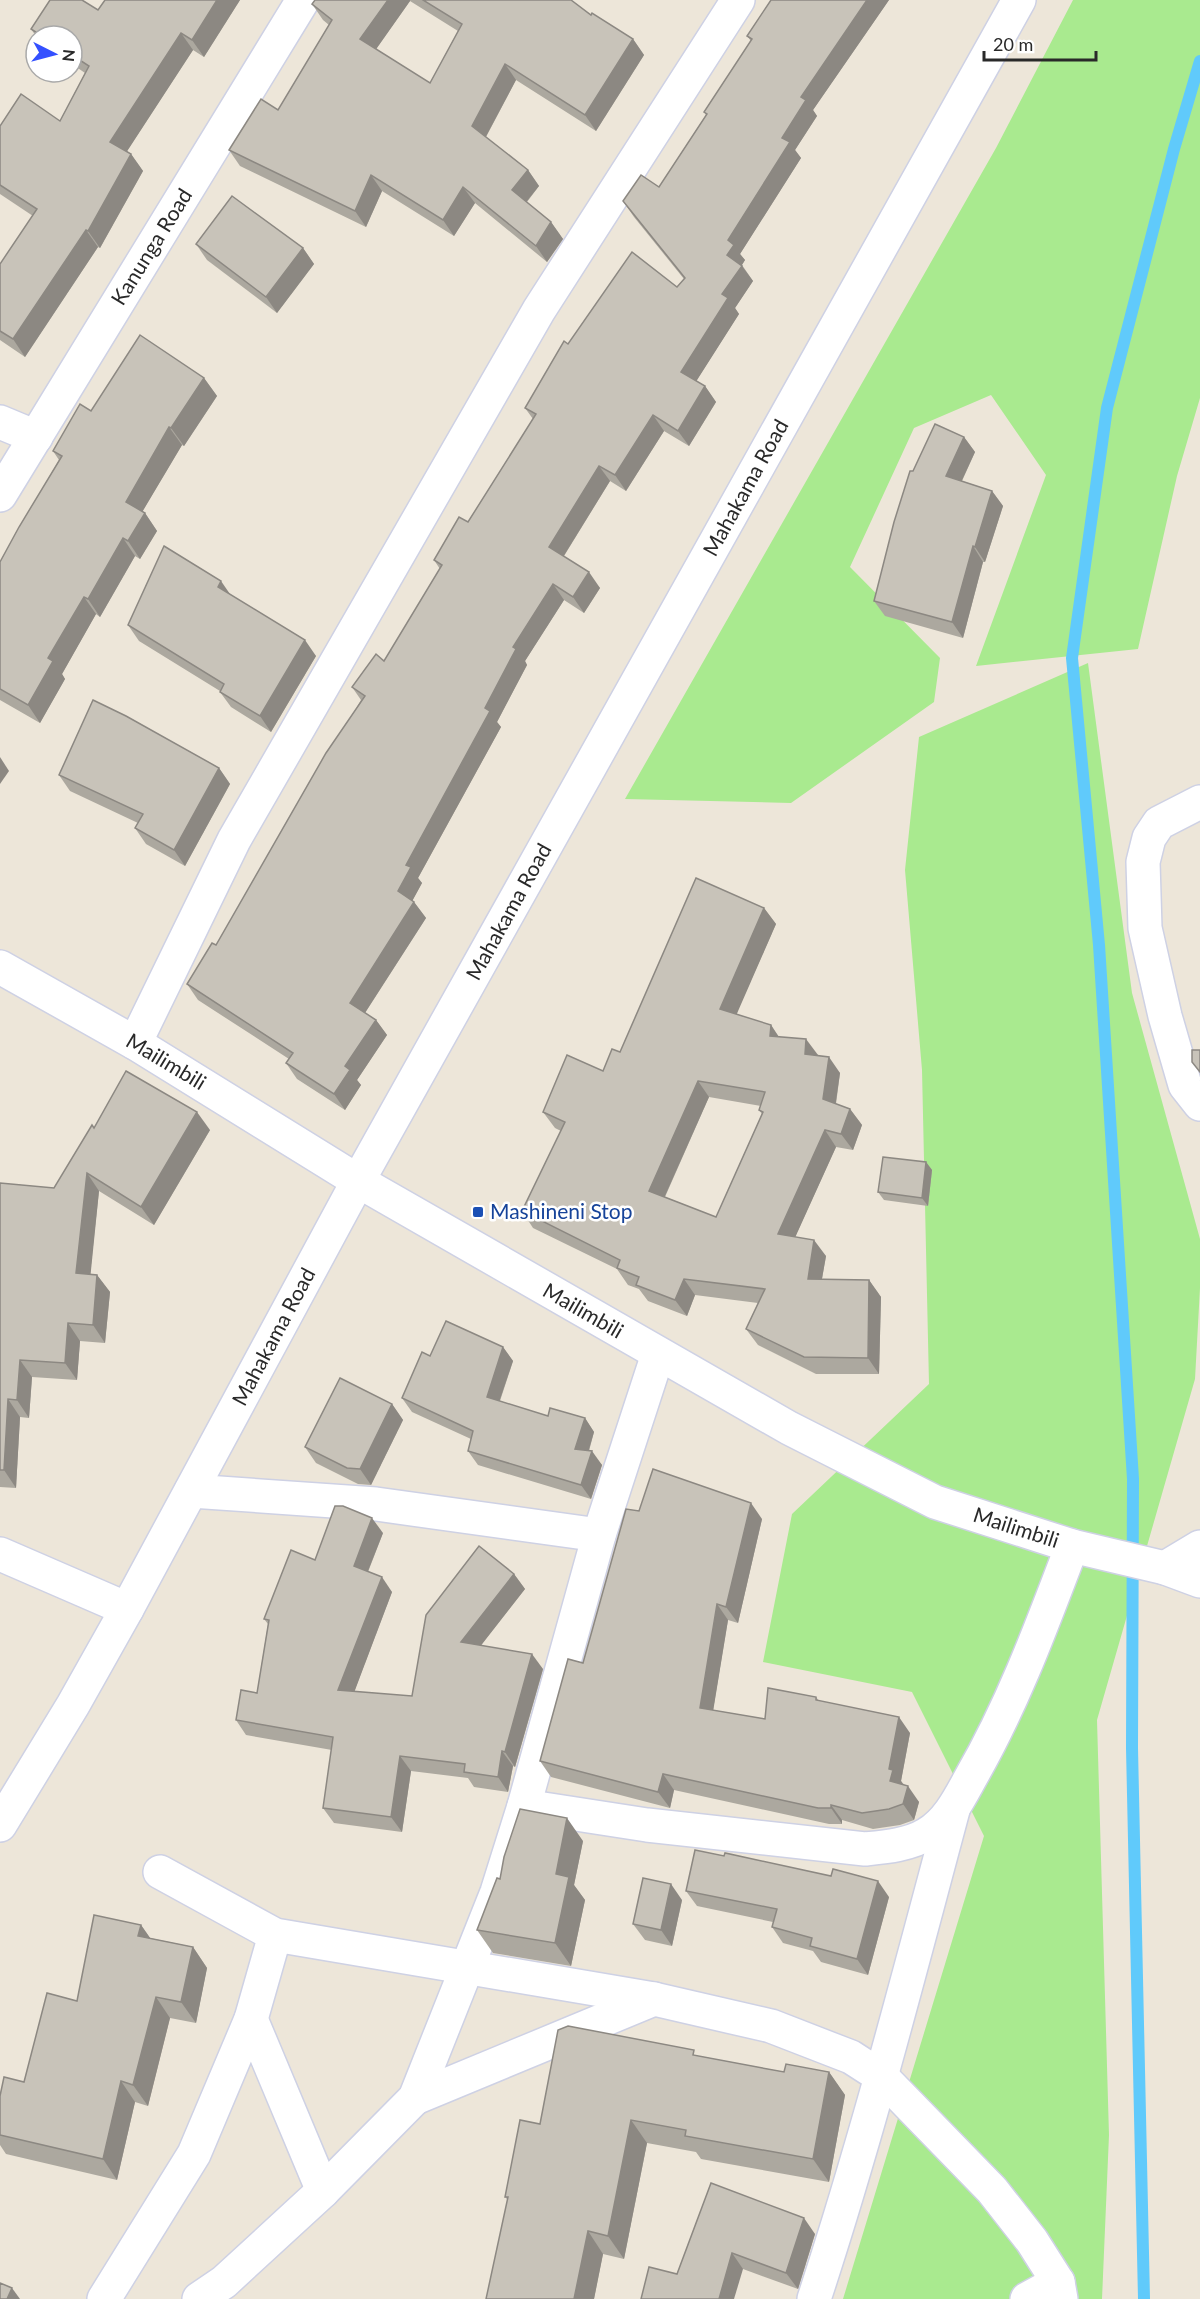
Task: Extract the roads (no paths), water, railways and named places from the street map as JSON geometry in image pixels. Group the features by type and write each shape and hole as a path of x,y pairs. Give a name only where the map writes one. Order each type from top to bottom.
{"street":[{"name":"Kanunga Road","path":"0,495 303,0"},
{"name":"Mahakama Road","path":"0,1825 73,1705 127,1609 358,1181 1019,0"},
{"path":"135,1043 234,840 521,341 734,1"},
{"path":"0,422 36,437"},
{"path":"1200,802 1159,823 1149,838 1143,862 1145,928 1165,1016 1185,1085 1200,1104"},
{"name":"Mailimbili","path":"0,967 135,1043 358,1181 789,1428 935,1502 1082,1549 1165,1568 1200,1581"},
{"path":"199,2299 224,2282 323,2191 415,2098 497,1892 524,1806 599,1535 658,1354"},
{"path":"191,1491 376,1504 599,1535"},
{"path":"1165,1568 1200,1547"},
{"path":"814,2299 882,2077 952,1810 984,1755 1082,1549"},
{"path":"0,1554 127,1609"},
{"path":"524,1806 647,1825 865,1849 899,1845 927,1834 952,1810"},
{"path":"160,1872 275,1935 654,1999 771,2026 851,2057 882,2077 992,2190 1032,2241 1059,2290 1027,2299"},
{"path":"104,2299 194,2154 251,2019 275,1935"},
{"path":"415,2098 654,1999"},
{"path":"251,2019 323,2191"}],"waterway":[{"path":"1144,2299 1132,1748 1133,1479 1099,945 1072,658 1107,408 1174,149 1200,61"}],"place":[{"name":"Mashineni Stop","path":"478,1212"}]}
